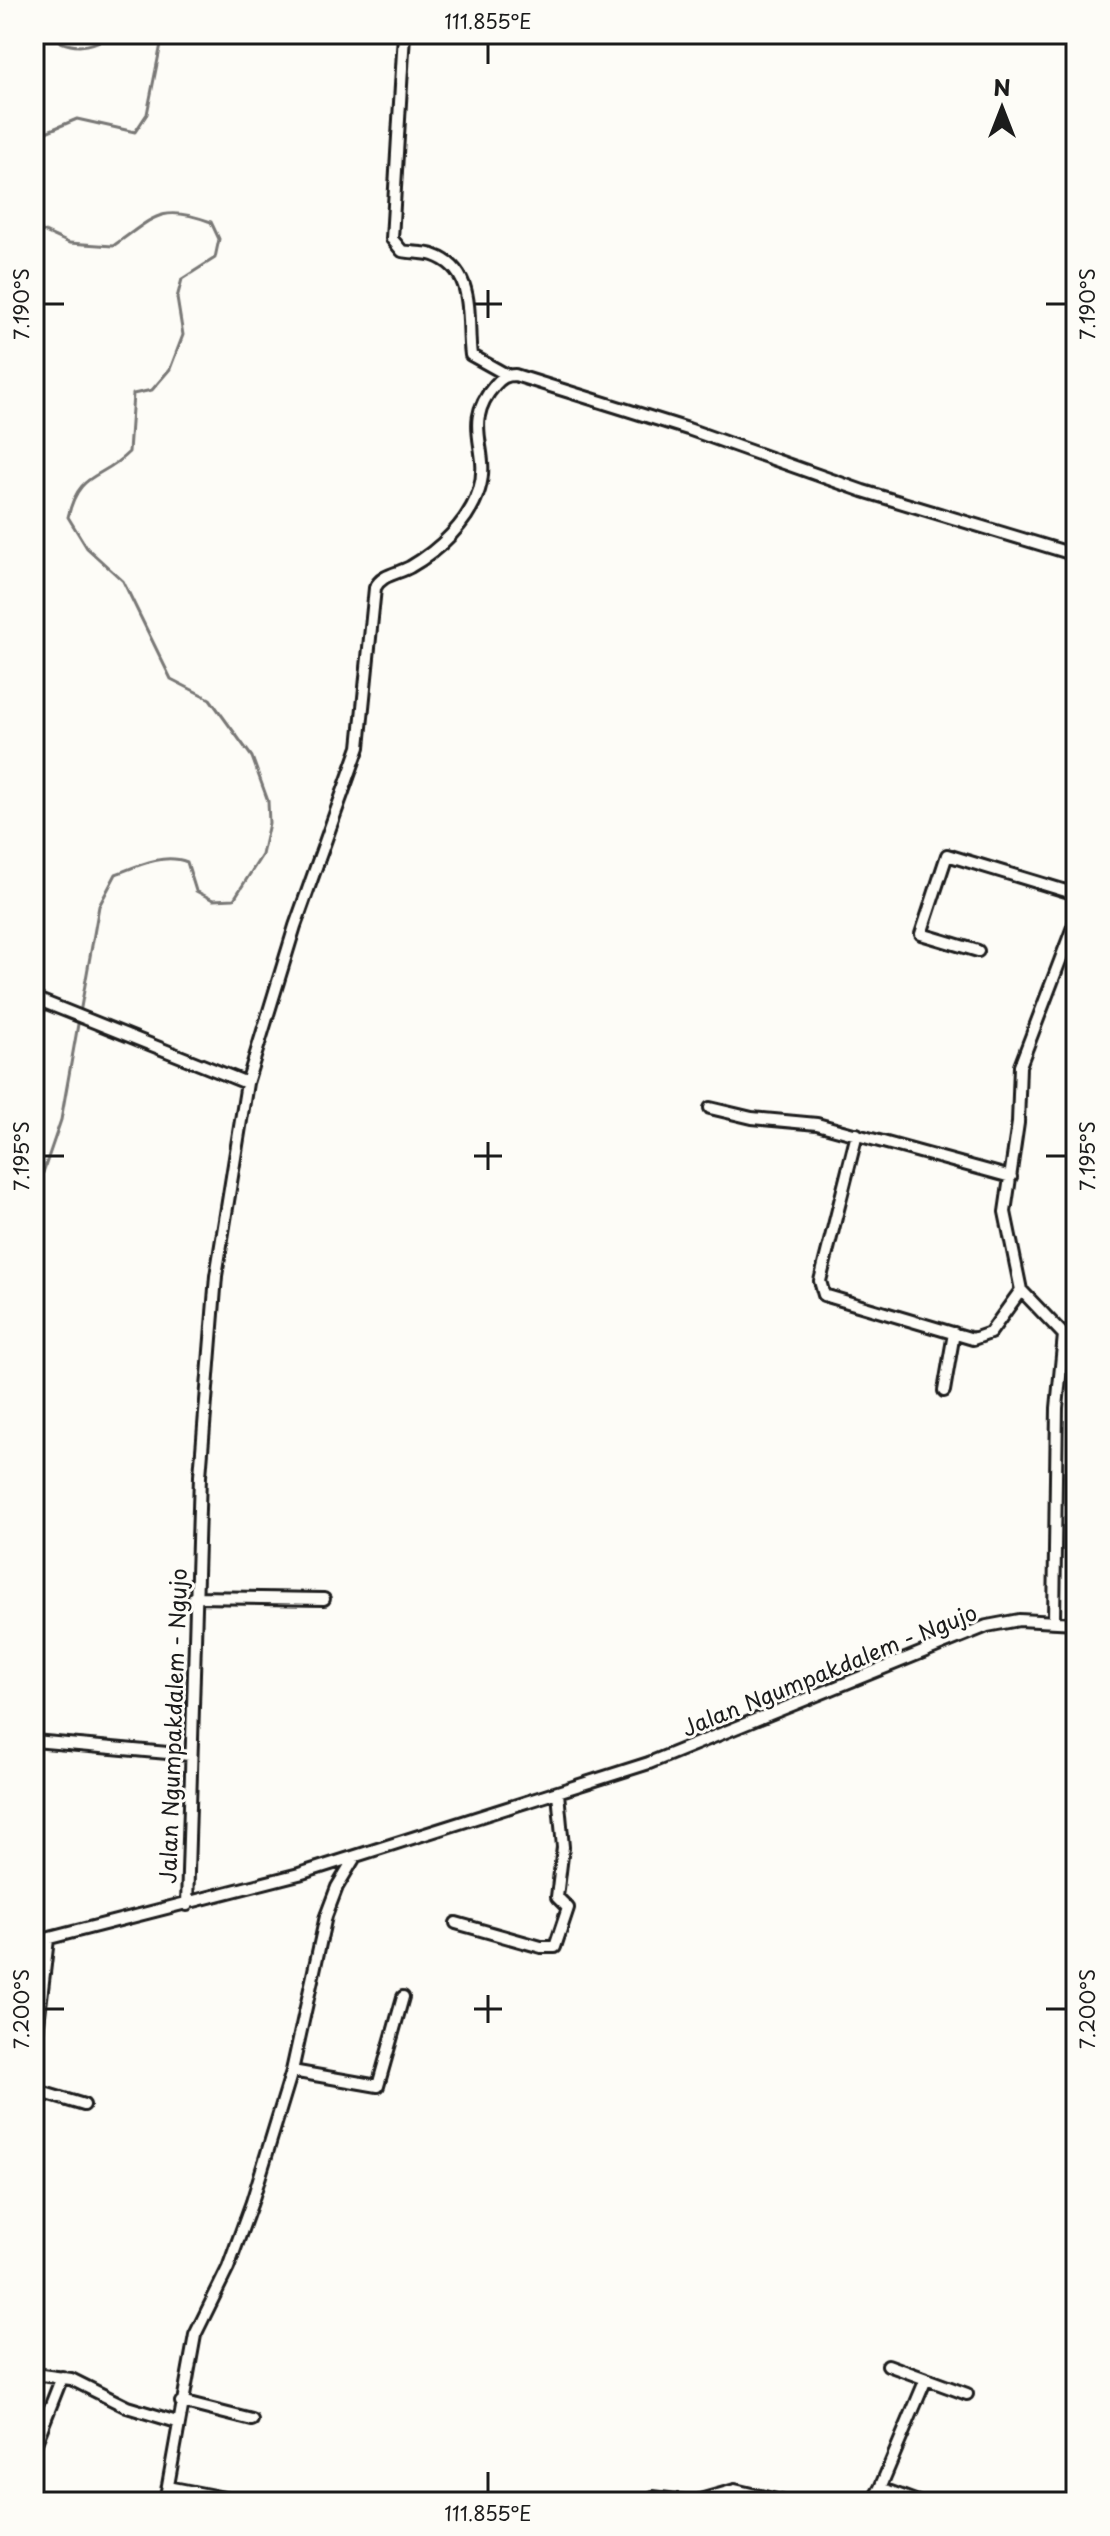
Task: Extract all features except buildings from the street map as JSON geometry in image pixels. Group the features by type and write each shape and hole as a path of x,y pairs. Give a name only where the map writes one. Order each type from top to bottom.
{"street":[{"path":"404,34 392,239 402,251 433,255 460,278 468,293 471,355 507,375 618,407 863,491 1076,555"},
{"name":"Jalan Ngumpakdalem - Ngujo","path":"507,375 488,393 476,417 481,486 470,509 444,541 425,558 381,578 375,588 359,747 295,926 247,1083 216,1276 200,1476 187,1905 355,1857 649,1763 987,1626 1054,1620 1076,1623"},
{"path":"978,951 921,934 947,855 1076,894"},
{"path":"1054,1620 1057,1408 1070,1348 1058,1325 1021,1290 1005,1212 1018,1123 1020,1066 1076,919"},
{"path":"34,998 247,1083"},
{"path":"710,1108 752,1118 817,1124 1011,1177"},
{"path":"857,1134 820,1289 832,1298 982,1338 1021,1290"},
{"path":"944,1391 954,1333"},
{"path":"194,1597 324,1599"},
{"path":"34,1741 190,1755"},
{"path":"456,1923 541,1947 555,1947 568,1908 557,1897 563,1847 558,1793"},
{"path":"165,2502 195,2335 233,2255 292,2071 326,1916 337,1887 355,1857"},
{"path":"34,1942 187,1905"},
{"path":"34,2058 48,1939"},
{"path":"292,2071 378,2086 403,1997"},
{"path":"34,2090 84,2105"},
{"path":"888,2365 967,2394"},
{"path":"34,2374 62,2377 144,2414 177,2422"},
{"path":"34,2448 62,2377"},
{"path":"872,2502 926,2379"},
{"path":"181,2402 252,2420"},
{"path":"168,2487 245,2502"},
{"path":"880,2488 918,2502"},
{"path":"653,2497 693,2502 735,2490 785,2502"},
{"path":"963,2502 982,2502"}],"waterway":[{"path":"58,34 61,42 81,46 112,34"},
{"path":"34,137 77,119 135,132 147,114 163,34"},
{"path":"34,227 69,243 113,246 158,216 180,214 211,222 219,239 215,258 182,279 177,298 183,335 170,369 152,390 133,394 129,452 84,483 68,517 87,548 123,581 171,679 210,699 252,757 268,801 269,823 262,855 234,899 213,900 196,891 187,862 178,860 152,861 116,874 99,906 61,1120 34,1199"}]}
